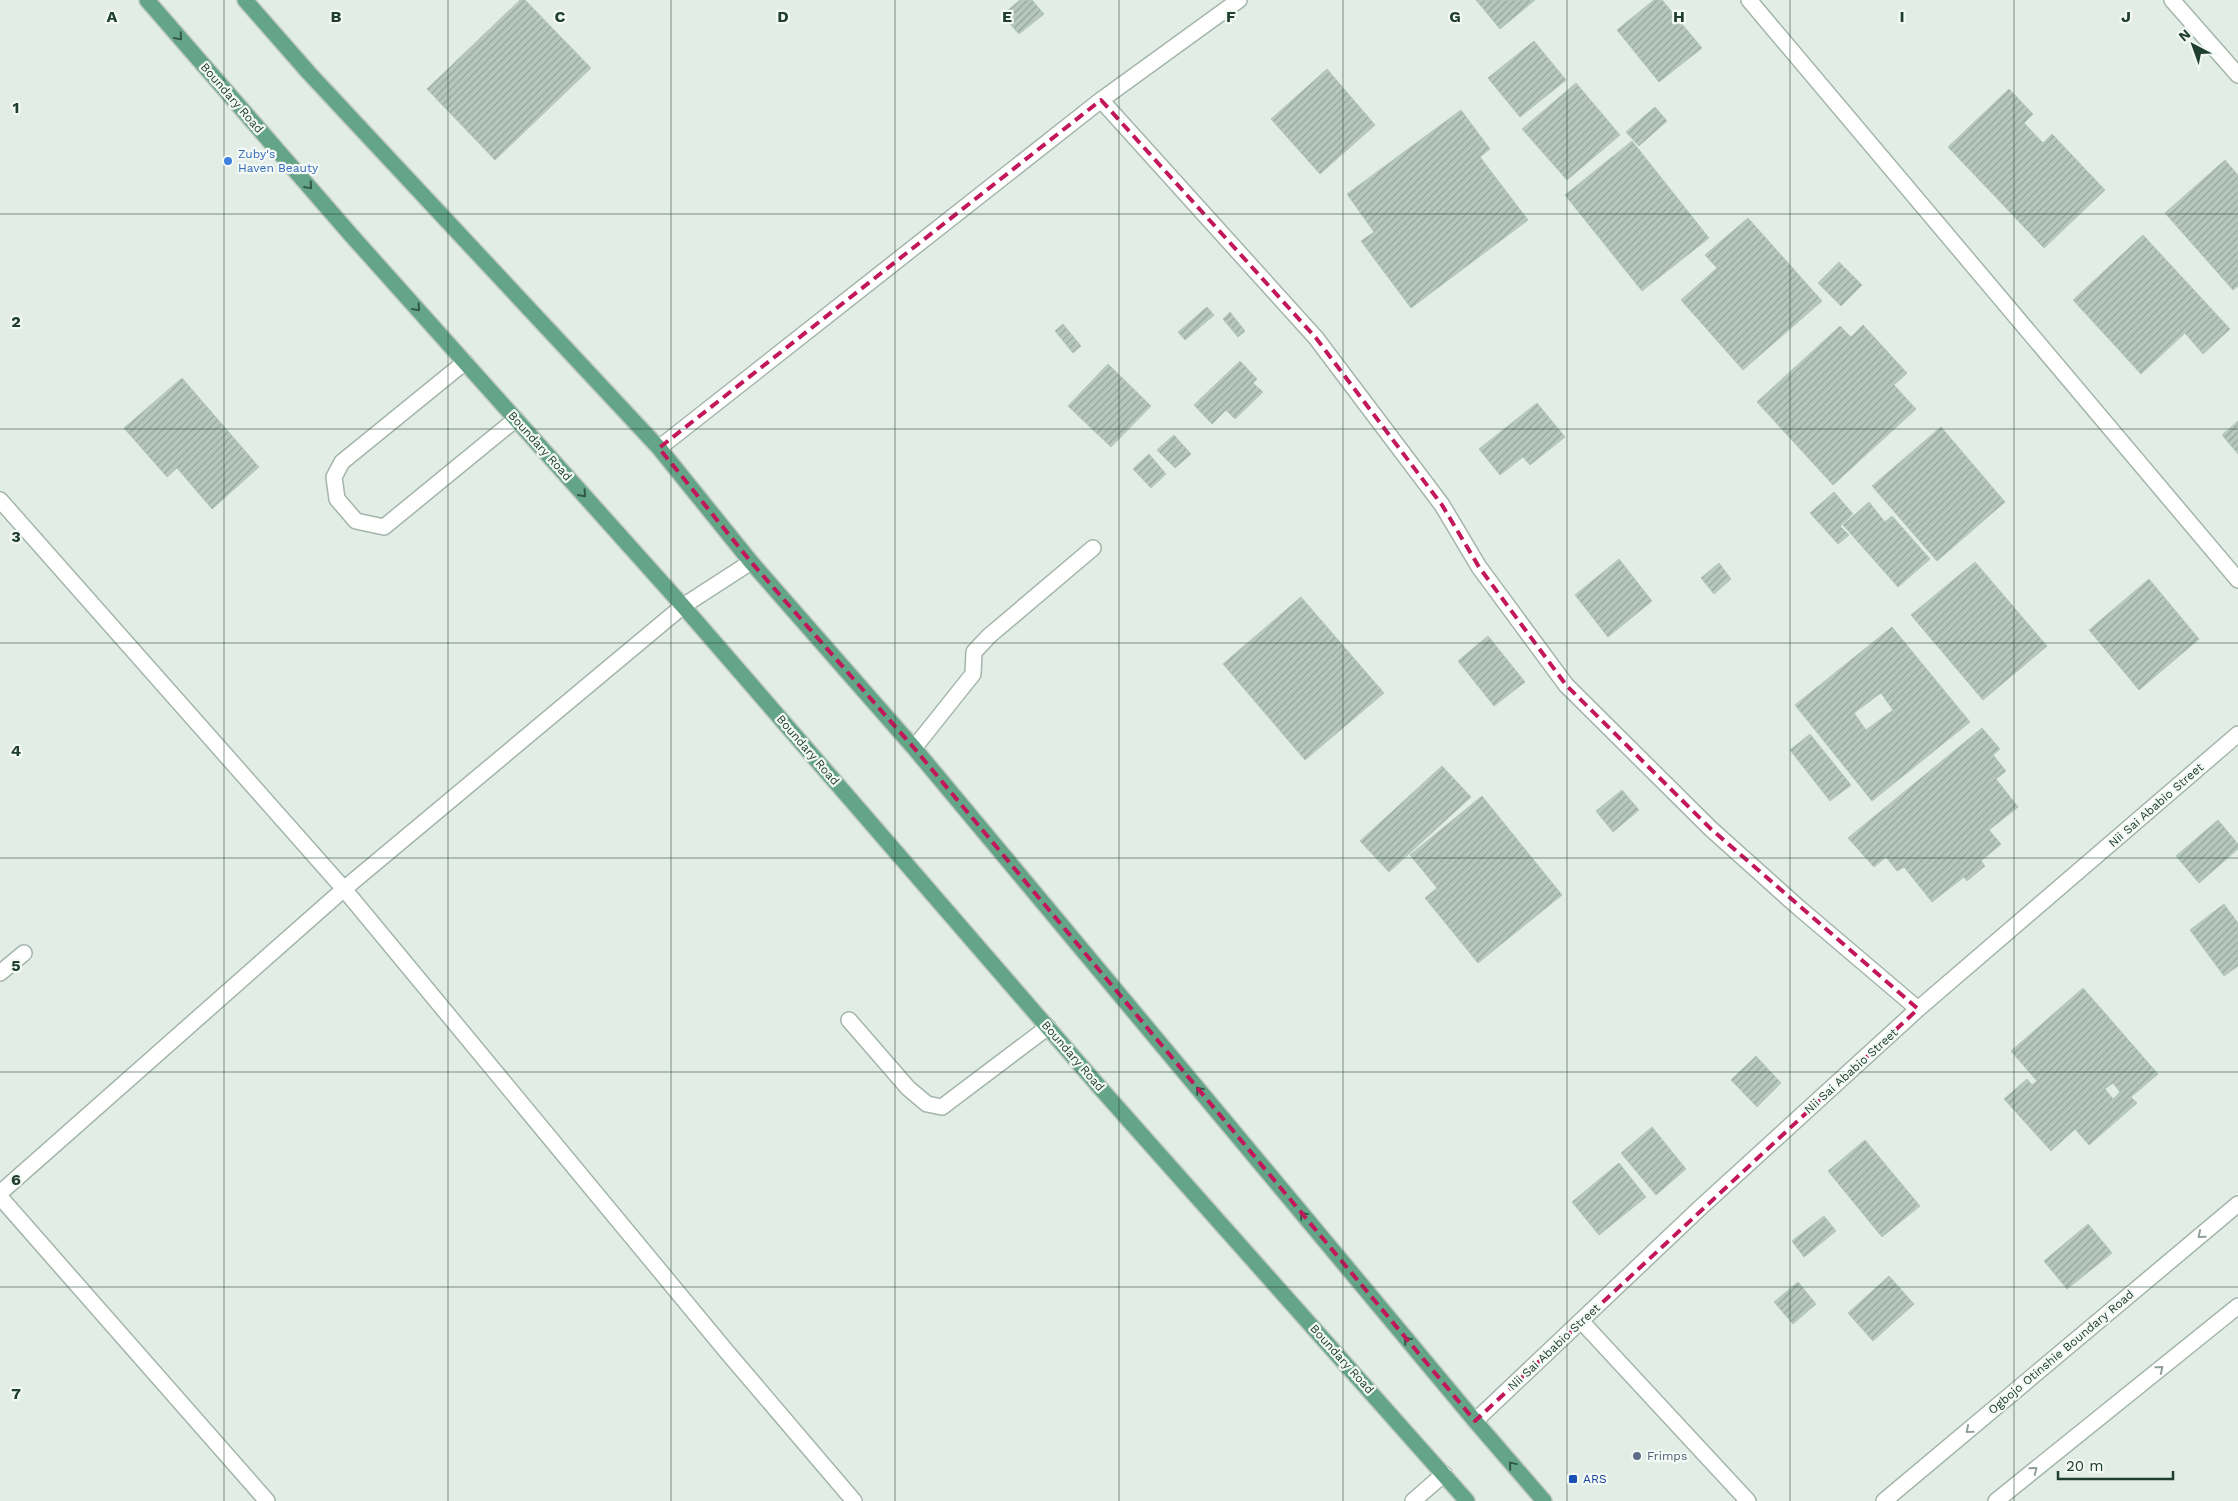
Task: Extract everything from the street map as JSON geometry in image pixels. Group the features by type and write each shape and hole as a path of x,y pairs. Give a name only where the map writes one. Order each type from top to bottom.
{"main road":[{"name":"Boundary Road","path":"148,0 345,227 683,606 1048,1027 1467,1501"},
{"path":"245,0 309,73 659,448 751,562 914,748 1475,1421 1544,1501"}],"street":[{"path":"659,448 1101,100 1239,0"},
{"path":"1748,0 2238,580"},
{"path":"2172,0 2238,75"},
{"path":"1101,100 1316,338 1442,505 1479,567 1566,685 1711,829 1798,907 1918,1009"},
{"path":"465,362 342,462 334,477 337,499 356,521 384,527 516,419"},
{"path":"0,500 344,889 727,1352 854,1501"},
{"path":"914,748 973,674 974,652 989,636 1094,548"},
{"path":"0,1193 344,889 683,606 751,562"},
{"name":"Nii Sai Ababio Street","path":"1475,1421 1701,1208 1918,1009 2238,734"},
{"path":"0,974 24,953"},
{"path":"849,1020 908,1088 927,1104 942,1107 1048,1027"},
{"path":"0,1197 267,1501"},
{"name":"Ogbojo Otinshie Boundary Road","path":"1884,1501 2238,1204"},
{"path":"1996,1501 2238,1306"},
{"path":"1582,1322 1748,1501"},
{"path":"1413,1501 1444,1474"}],"highlighted area":[{"path":"1101,100 1316,338 1442,505 1479,567 1566,685 1711,829 1918,1009 1475,1421 914,748 751,562 659,448"}],"building":[{"path":"520,0 525,0 591,68 495,160 427,89"},
{"path":"1020,0 1032,0 1044,14 1019,34 1002,15"},
{"path":"1476,0 1535,0 1500,29"},
{"path":"1654,0 1662,0 1702,48 1659,82 1617,30"},
{"path":"1534,41 1566,80 1520,117 1488,78"},
{"path":"1327,69 1375,125 1320,174 1271,119"},
{"path":"1576,83 1620,135 1567,180 1522,129"},
{"path":"2009,89 2033,114 2024,123 2043,143 2052,134 2105,190 2044,248 1948,147"},
{"path":"1655,107 1667,121 1639,146 1626,132"},
{"path":"1461,110 1490,149 1480,157 1528,220 1411,308 1361,241 1374,232 1347,194"},
{"path":"1632,141 1709,238 1642,291 1565,195"},
{"path":"2225,160 2238,175 2238,286 2233,290 2165,213"},
{"path":"1748,218 1822,301 1743,370 1681,300 1717,268 1705,255"},
{"path":"2143,235 2230,329 2203,354 2185,333 2141,374 2073,300"},
{"path":"1839,262 1862,285 1841,306 1818,283"},
{"path":"1207,307 1214,315 1185,340 1178,332"},
{"path":"1230,312 1245,331 1238,337 1223,319"},
{"path":"1063,324 1081,346 1073,353 1055,331"},
{"path":"1863,325 1907,373 1894,385 1916,409 1833,485 1757,402 1840,326 1851,337"},
{"path":"1240,361 1257,379 1253,383 1263,392 1235,419 1226,410 1212,424 1194,405"},
{"path":"1108,364 1151,406 1111,447 1068,406"},
{"path":"182,378 259,467 212,509 177,468 167,477 124,428"},
{"path":"1537,403 1565,437 1530,465 1523,457 1500,475 1479,449"},
{"path":"2238,421 2238,454 2222,435"},
{"path":"1941,427 2005,502 1937,561 1872,486"},
{"path":"1174,435 1191,454 1175,468 1157,450"},
{"path":"1149,454 1166,474 1151,488 1133,469"},
{"path":"1834,492 1853,514 1840,526 1849,535 1838,544 1810,513"},
{"path":"1869,502 1885,522 1892,516 1930,559 1898,587 1843,525"},
{"path":"1619,559 1652,601 1608,637 1575,595"},
{"path":"1975,562 2047,646 1983,700 1911,615"},
{"path":"1719,563 1731,579 1714,594 1701,578"},
{"path":"2149,579 2199,639 2139,690 2089,630"},
{"path":"1301,597 1384,693 1305,760 1223,664"},
{"path":"1892,627 1970,722 1872,801 1795,705","holes":["1881,693 1893,710 1866,730 1854,713"]},
{"path":"1488,636 1525,682 1494,706 1458,661"},
{"path":"1982,728 2000,749 1993,755 2006,771 1996,779 2018,807 1989,830 2001,844 1981,861 1985,866 1967,881 1964,877 1932,902 1904,867 1897,871 1886,857 1874,867 1848,838"},
{"path":"1810,734 1851,785 1830,801 1790,750"},
{"path":"1442,766 1471,797 1389,872 1360,841"},
{"path":"1622,790 1639,810 1613,832 1596,811"},
{"path":"1482,796 1562,895 1478,963 1425,898 1437,888 1410,855"},
{"path":"2218,820 2238,844 2238,849 2199,883 2176,856"},
{"path":"2224,904 2238,923 2238,966 2224,976 2190,930"},
{"path":"2083,988 2158,1074 2131,1097 2137,1103 2089,1145 2075,1129 2051,1151 2004,1099 2027,1079 2032,1085 2037,1081 2011,1051","holes":["2113,1083 2120,1092 2113,1099 2105,1089"]},
{"path":"1756,1056 1781,1083 1757,1107 1731,1080"},
{"path":"1652,1127 1686,1169 1656,1195 1621,1153"},
{"path":"1865,1140 1920,1206 1882,1237 1828,1171"},
{"path":"1619,1163 1646,1197 1599,1235 1572,1202"},
{"path":"1824,1216 1836,1231 1804,1257 1792,1241"},
{"path":"2088,1224 2112,1253 2067,1289 2044,1261"},
{"path":"1889,1276 1914,1304 1873,1341 1848,1313"},
{"path":"1798,1282 1816,1304 1793,1324 1774,1302"}],"place":[{"name":"Zuby's Haven Beauty","path":"228,161"},
{"name":"Frimps","path":"1637,1456"},
{"name":"ARS","path":"1573,1479"}]}
